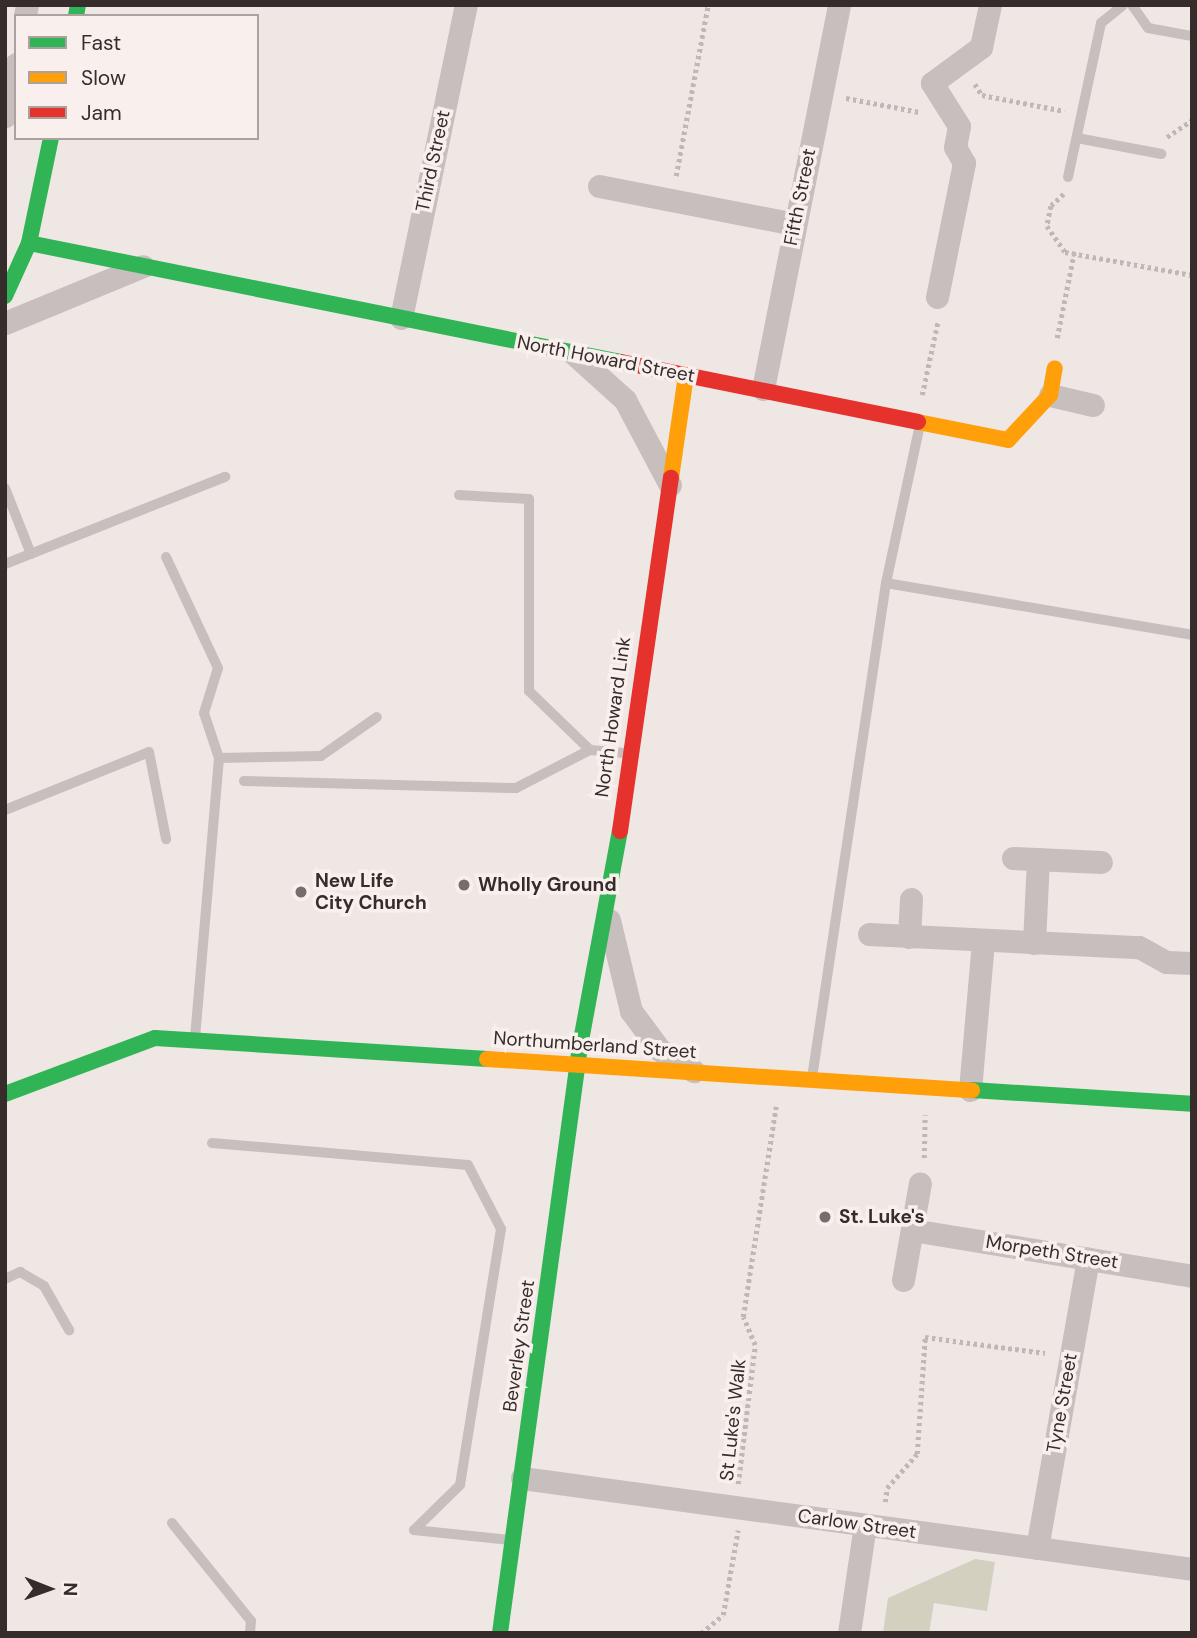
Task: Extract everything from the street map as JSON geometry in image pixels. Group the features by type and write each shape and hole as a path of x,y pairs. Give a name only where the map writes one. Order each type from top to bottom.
{"street":[{"name":"Third Street","path":"401,318 466,5"},
{"name":"Fifth Street","path":"763,390 839,5"},
{"path":"937,297 964,163 955,147 959,126 932,83 981,47 990,5"},
{"path":"5,116 14,73"},
{"path":"5,296 29,243 51,140"},
{"path":"599,186 795,223"},
{"name":"North Howard Street","path":"29,243 1009,440 1050,395"},
{"path":"5,323 144,266"},
{"path":"572,352 625,400 670,485"},
{"path":"1055,368 1050,395 1093,405"},
{"name":"North Howard Link","path":"579,1064 608,913 629,753 686,375"},
{"path":"1013,858 1101,862"},
{"path":"1034,943 1038,859"},
{"path":"909,937 911,900"},
{"path":"608,913 631,1011 660,1050 696,1072"},
{"path":"869,934 1139,947 1166,962 1192,963"},
{"path":"970,1090 983,941"},
{"name":"Northumberland Street","path":"5,1094 135,1041 195,1040 1192,1104"},
{"name":"Beverley Street","path":"500,1633 579,1064"},
{"path":"903,1280 920,1183"},
{"name":"Morpeth Street","path":"912,1230 1192,1276"},
{"name":"Tyne Street","path":"1037,1548 1087,1258"},
{"name":"Carlow Street","path":"522,1478 1192,1569"},
{"path":"849,1633 873,1526"}],"lane":[{"path":"1069,177 1101,23 1123,5"},
{"path":"1132,5 1148,28 1192,36"},
{"path":"1077,138 1162,154"},
{"path":"812,1080 886,583 921,422"},
{"path":"5,564 225,477"},
{"path":"5,488 31,554"},
{"path":"459,495 529,499 529,691 590,750"},
{"path":"166,557 218,668 204,713 219,758 195,1040"},
{"path":"886,583 1192,635"},
{"path":"219,758 321,756 377,718"},
{"path":"244,781 516,788 590,750 629,753"},
{"path":"5,810 149,752 166,839"},
{"path":"212,1143 468,1165 501,1230 460,1485 414,1530 513,1540"},
{"path":"5,1279 20,1272 44,1286 69,1330"},
{"path":"172,1523 251,1621 250,1633"}],"path":[{"path":"671,200 708,5"},
{"path":"961,62 982,95 1082,114"},
{"path":"821,93 920,112 943,100"},
{"path":"1162,154 1166,138 1192,120"},
{"path":"1069,177 1047,226 1065,252 1192,275"},
{"path":"1055,368 1074,253"},
{"path":"921,422 941,306 937,297"},
{"name":"St Luke's Walk","path":"701,1633 723,1615 741,1508 740,1448 755,1345 743,1317 780,1078"},
{"path":"920,1183 930,1088"},
{"path":"873,1526 887,1488 917,1454 925,1337 1070,1356"}],"shaded area":[{"path":"975,1559 995,1562 987,1611 934,1603 929,1633 883,1633 888,1598"}],"traffic: fast":[{"path":"76,14 78,5"},
{"path":"5,296 29,243 51,140"},
{"path":"29,243 621,362"},
{"path":"500,1633 580,1046 620,831"},
{"path":"5,1094 155,1038 487,1059"},
{"path":"972,1090 1192,1104"}],"traffic: slow":[{"path":"918,422 1008,440 1050,395 1055,368"},
{"path":"671,478 686,375"},
{"path":"487,1059 972,1090"}],"traffic: jam":[{"path":"621,362 918,422"},
{"path":"620,831 671,478"}],"place":[{"name":"Wholly Ground","path":"464,885"},
{"name":"New Life City Church","path":"301,892"},
{"name":"St. Luke's","path":"825,1217"}]}
